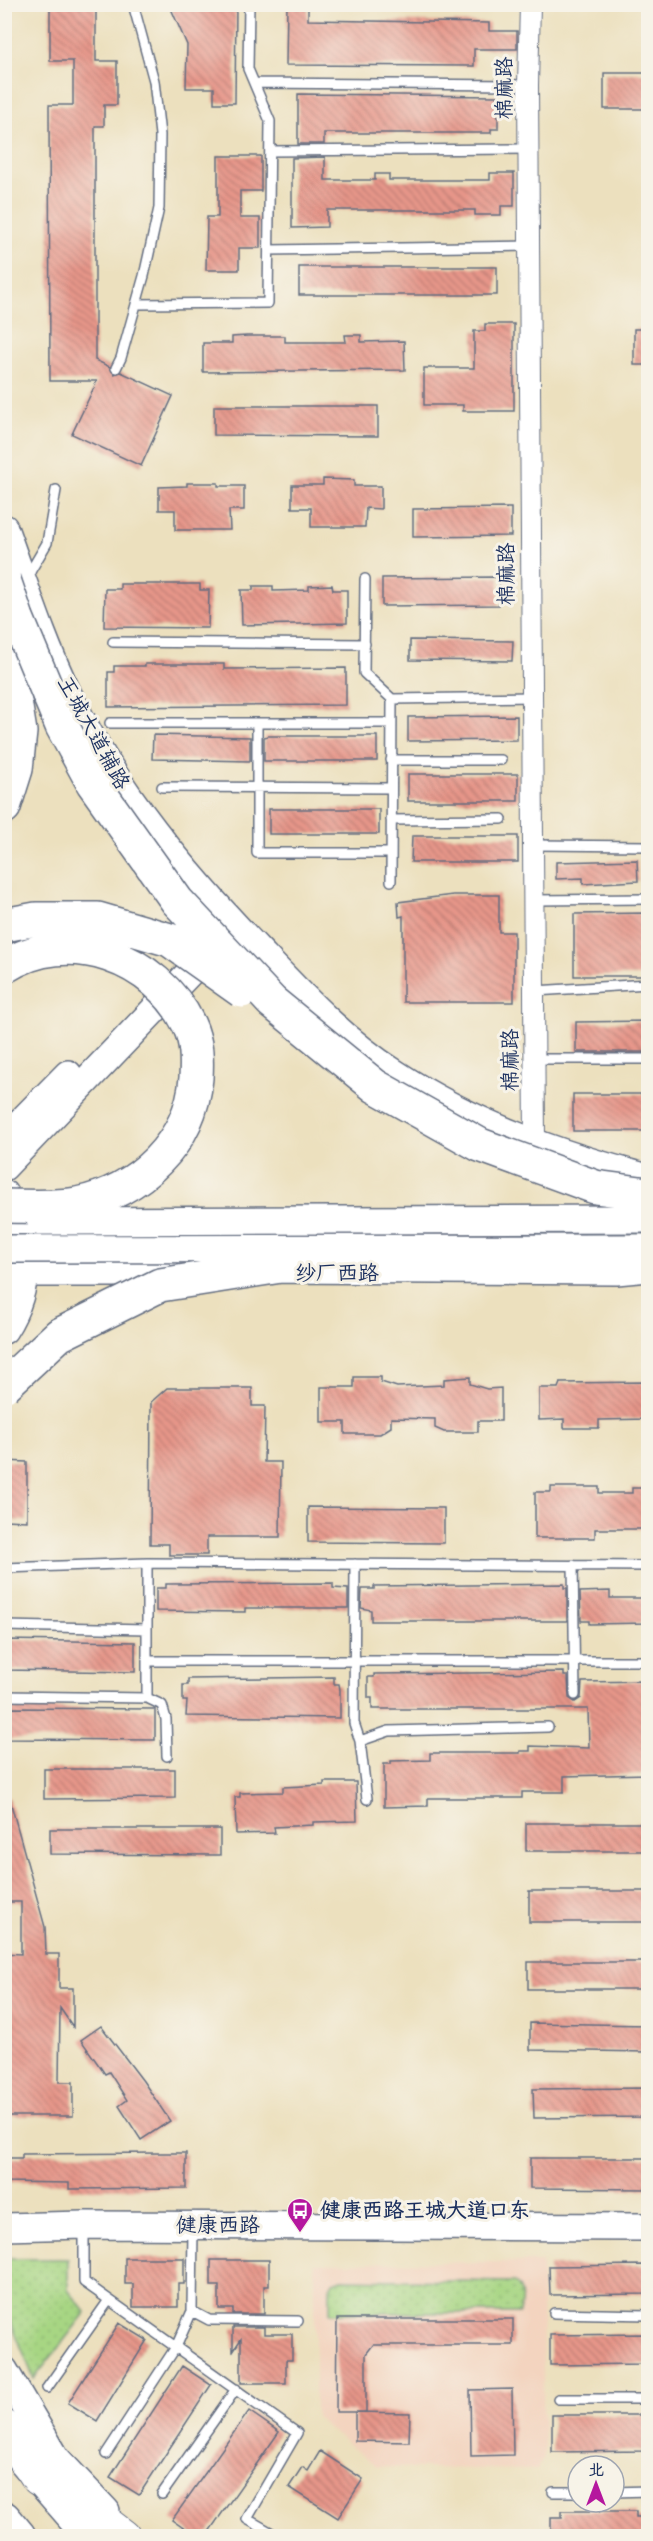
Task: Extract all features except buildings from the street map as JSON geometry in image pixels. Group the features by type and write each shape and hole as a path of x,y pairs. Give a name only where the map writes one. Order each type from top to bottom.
{"highway":[{"path":"14,582 17,618 62,726 93,783 152,868 177,901 272,1002 375,1086"},
{"path":"4,634 20,732 16,769 4,807"},
{"path":"4,925 36,919 98,920 170,940 375,1086 480,1145 595,1187 648,1194"},
{"path":"4,967 42,951 74,948 92,950 131,964 164,989 178,1006 196,1045 197,1067 195,1093 182,1130 172,1146 140,1177 108,1194 76,1204 4,1206"},
{"path":"4,1386 59,1335 160,1285 281,1266 616,1268 648,1265"},
{"path":"14,2457 21,2482 79,2532"},
{"path":"4,2518 19,2536"}],"main road":[{"name":"王城大道辅路","path":"4,528 14,582 96,747 172,857 229,920"},
{"path":"4,1139 229,920"},
{"path":"229,920 323,1017 386,1067 423,1090 535,1144 648,1178"},
{"path":"4,1167 229,920"},
{"path":"4,1194 13,1207 24,1239 15,1266 16,1312 4,1330"},
{"path":"4,1221 648,1219"},
{"path":"4,1249 648,1248"},
{"path":"15,1266 211,1249"},
{"name":"纱厂西路","path":"15,1266 648,1277"},
{"name":"健康西路","path":"4,2215 648,2212"},
{"name":"健康西路","path":"4,2227 84,2225 648,2227"},
{"path":"4,2370 56,2458 129,2536"},
{"path":"4,2426 14,2457 124,2536"}],"street":[{"name":"棉麻路","path":"530,4 528,85 535,1144"}],"lane":[{"path":"116,368 136,304 159,208 160,135 154,81 133,4"},
{"path":"136,304 268,303 270,122 248,69 249,4"},
{"path":"254,82 528,85"},
{"path":"270,151 529,149"},
{"path":"269,250 530,246"},
{"path":"14,582 47,543 56,490"},
{"path":"365,579 364,673 392,699 532,697"},
{"path":"113,642 365,644"},
{"path":"391,881 392,699"},
{"path":"110,723 391,723"},
{"path":"257,723 257,853 391,853"},
{"path":"391,760 501,760"},
{"path":"162,787 391,788"},
{"path":"391,820 502,819"},
{"path":"533,845 648,846"},
{"path":"534,900 648,899"},
{"path":"535,991 648,984"},
{"path":"535,1059 648,1059"},
{"path":"147,1563 147,1698"},
{"path":"4,1569 147,1563 648,1566"},
{"path":"355,1564 354,1723 360,1741 367,1799"},
{"path":"573,1565 575,1695"},
{"path":"4,1626 147,1629"},
{"path":"147,1661 648,1661"},
{"path":"4,1696 147,1698 162,1705 166,1719 167,1756"},
{"path":"360,1741 389,1731 548,1727"},
{"path":"84,2225 84,2282 297,2433 247,2519 277,2536"},
{"path":"106,2454 177,2347 192,2311 193,2226"},
{"path":"47,2388 109,2300"},
{"path":"192,2311 209,2320 298,2321"},
{"path":"554,2313 648,2315"},
{"path":"162,2494 236,2389"},
{"path":"558,2399 648,2399"},
{"path":"626,2492 648,2491"},
{"path":"553,2492 566,2492"}],"shaded area":[{"path":"542,2262 544,2457 536,2470 376,2467 315,2417 315,2263"}],"green space":[{"path":"9,2259 68,2259 68,2290 86,2312 34,2379 5,2307 5,2261"},
{"path":"341,2279 514,2282 521,2292 520,2313 330,2313 330,2288 333,2282"}],"place":[{"name":"健康西路王城大道口东","path":"300,2234"}]}
